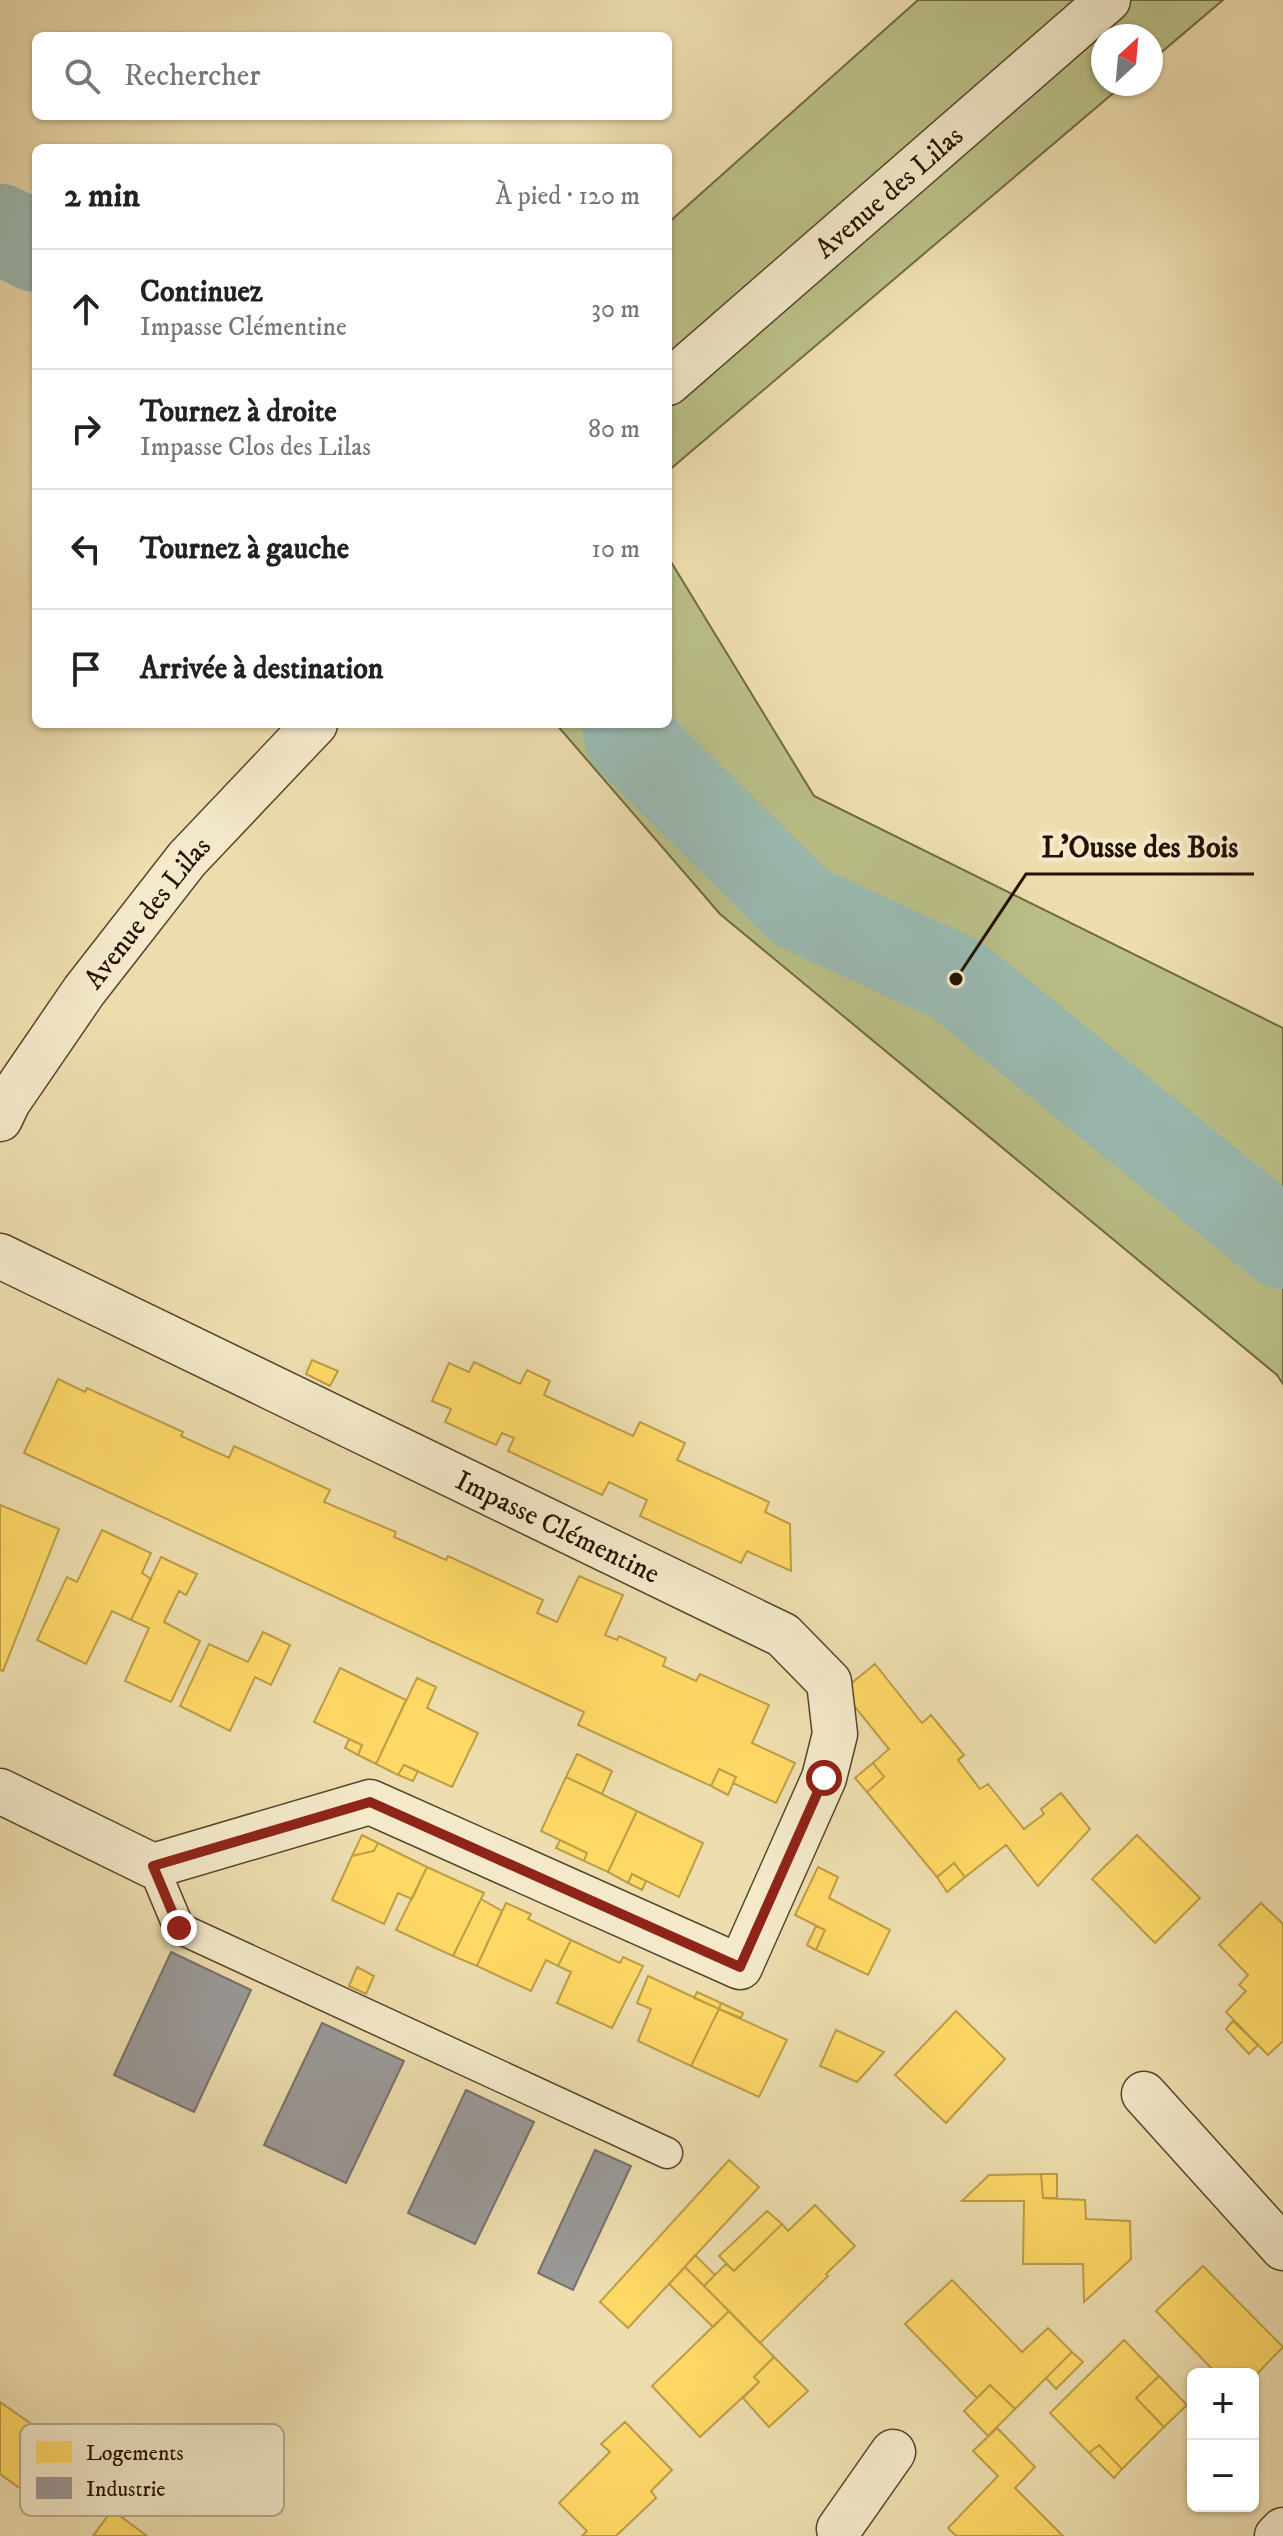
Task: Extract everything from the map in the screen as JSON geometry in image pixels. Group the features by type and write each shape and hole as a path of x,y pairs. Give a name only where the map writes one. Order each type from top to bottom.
{"street":[{"name":"Avenue des Lilas","path":"672,380 1108,0"},
{"name":"Avenue des Lilas","path":"0,1119 8,1102 84,991 187,859 311,728"},
{"name":"Impasse Clémentine","path":"0,1256 783,1635 829,1682 835,1734 824,1778 740,1967 370,1802 153,1866"},
{"path":"0,1791 153,1866"},
{"path":"1144,2094 1283,2248"},
{"path":"836,2534 893,2452"},
{"path":"1277,2536 1283,2530"}],"lane":[{"path":"153,1866 179,1928 667,2153"}],"green space":[{"path":"918,0 1223,0 1163,51 1163,24 1091,24 1091,96 1110,96 672,468 672,219"},
{"path":"672,564 814,796 1283,1028 1283,1384 1277,1375 720,914 559,728 672,728"}],"building: Logements":[{"path":"312,1360 338,1371 330,1386 306,1374"},
{"path":"474,1362 520,1384 527,1370 550,1381 544,1395 633,1436 640,1422 685,1443 677,1460 769,1502 765,1512 790,1524 791,1571 747,1551 741,1563 640,1516 647,1500 609,1482 602,1495 508,1451 514,1438 502,1433 496,1445 445,1422 451,1409 432,1401 449,1363 469,1372"},
{"path":"58,1379 85,1392 87,1388 183,1432 181,1436 229,1458 234,1446 330,1490 324,1502 396,1532 394,1537 446,1560 448,1556 543,1600 537,1613 557,1622 579,1576 623,1595 605,1635 617,1640 619,1636 666,1658 663,1666 696,1681 700,1674 769,1705 752,1743 795,1763 776,1803 733,1783 736,1777 719,1769 711,1786 578,1725 584,1712 24,1453"},
{"path":"0,1505 59,1529 3,1671 0,1670"},
{"path":"102,1530 151,1553 142,1573 151,1579 131,1620 112,1611 86,1664 37,1640 67,1577 77,1582"},
{"path":"161,1557 197,1574 186,1595 179,1591 164,1622 200,1641 171,1702 125,1681 149,1628 131,1620"},
{"path":"263,1632 290,1645 271,1685 255,1677 230,1731 180,1706 209,1644 248,1662"},
{"path":"875,1664 922,1723 931,1715 964,1755 958,1760 980,1789 988,1784 1024,1829 1044,1814 1041,1809 1061,1793 1090,1829 1038,1886 1006,1845 965,1877 954,1863 937,1877 867,1792 884,1777 873,1763 889,1749 842,1691"},
{"path":"340,1668 406,1700 376,1764 358,1755 362,1745 314,1722"},
{"path":"417,1678 436,1687 427,1708 478,1733 452,1787 404,1765 398,1775 376,1764"},
{"path":"349,1739 362,1745 358,1755 345,1748"},
{"path":"577,1754 612,1771 602,1794 566,1777"},
{"path":"873,1763 884,1777 867,1792 855,1778"},
{"path":"404,1765 418,1771 413,1781 398,1775"},
{"path":"719,1769 736,1777 728,1795 711,1786"},
{"path":"566,1777 637,1811 608,1872 584,1861 587,1853 541,1831"},
{"path":"637,1811 703,1843 679,1897 632,1874 628,1883 608,1872"},
{"path":"362,1835 378,1843 374,1851 352,1856"},
{"path":"1137,1835 1200,1898 1155,1943 1092,1879"},
{"path":"560,1840 587,1853 584,1861 556,1848"},
{"path":"378,1843 427,1867 412,1899 398,1893 384,1924 332,1900 352,1856 374,1851"},
{"path":"954,1863 965,1877 947,1892 937,1877"},
{"path":"427,1867 484,1893 453,1956 396,1930"},
{"path":"818,1867 838,1877 829,1898 890,1930 868,1975 816,1950 825,1930 795,1915"},
{"path":"632,1874 646,1881 642,1890 628,1883"},
{"path":"481,1899 502,1911 477,1966 453,1956"},
{"path":"506,1903 531,1914 528,1919 571,1940 558,1966 546,1960 531,1991 477,1966"},
{"path":"1261,1903 1283,1924 1283,2041 1268,2055 1226,2012 1246,1991 1239,1985 1248,1975 1219,1945"},
{"path":"816,1926 825,1930 816,1950 807,1945"},
{"path":"571,1940 620,1963 623,1957 643,1966 612,2028 557,2003 571,1972 558,1966"},
{"path":"357,1967 374,1976 366,1994 349,1986"},
{"path":"648,1976 719,2009 691,2066 638,2041 651,2009 637,2003"},
{"path":"697,1992 721,2003 719,2009 694,1998"},
{"path":"721,2003 743,2013 741,2018 719,2009"},
{"path":"719,2009 787,2040 759,2097 691,2066"},
{"path":"956,2011 1005,2059 946,2123 895,2075"},
{"path":"1233,2021 1258,2045 1249,2054 1226,2029"},
{"path":"836,2030 884,2052 857,2082 820,2066"},
{"path":"729,2160 759,2187 628,2328 600,2302"},
{"path":"1041,2174 1043,2198 1085,2200 1086,2219 1130,2221 1131,2259 1084,2302 1083,2264 1023,2264 1024,2201 962,2201 989,2175"},
{"path":"1041,2174 1057,2174 1057,2198 1043,2198"},
{"path":"815,2205 855,2246 760,2343 704,2286 726,2264 734,2271 782,2224 788,2231"},
{"path":"767,2211 782,2224 734,2271 719,2256"},
{"path":"695,2255 715,2275 704,2286 685,2267"},
{"path":"1203,2266 1283,2347 1259,2372 1259,2368 1211,2368 1156,2311"},
{"path":"685,2267 729,2311 713,2327 669,2284"},
{"path":"952,2280 1022,2352 1048,2328 1072,2352 1015,2409 990,2385 977,2398 905,2324"},
{"path":"729,2311 774,2357 754,2377 759,2382 700,2437 652,2386"},
{"path":"1124,2340 1159,2376 1136,2398 1164,2427 1122,2469 1099,2445 1089,2453 1050,2413"},
{"path":"1072,2352 1083,2362 1056,2389 1046,2378"},
{"path":"774,2357 808,2391 769,2427 743,2398 759,2382 754,2377"},
{"path":"1159,2376 1187,2405 1164,2427 1136,2398"},
{"path":"990,2385 1015,2409 988,2436 964,2411"},
{"path":"0,2402 31,2424 20,2424 20,2488 0,2474"},
{"path":"625,2422 672,2470 651,2491 656,2498 616,2536 582,2536 587,2531 559,2503 610,2452 601,2444"},
{"path":"997,2428 1035,2467 1015,2488 1063,2536 956,2536 948,2528 998,2476 973,2451"},
{"path":"1099,2445 1122,2469 1114,2478 1089,2453"},
{"path":"108,2516 120,2516 147,2536 93,2536"}],"building: Industrie":[{"path":"171,1952 251,1990 194,2112 114,2075"},
{"path":"322,2023 404,2061 346,2183 264,2145"},
{"path":"466,2090 534,2122 475,2244 408,2213"},
{"path":"595,2150 631,2166 573,2290 538,2273"}],"waterway":[{"path":"0,229 32,245"},
{"path":"628,728 629,737 800,907 956,979 1283,1244"}],"place":[{"name":"L'Ousse des Bois","path":"956,979"}],"route":[{"path":"179,1928 153,1866 370,1802 740,1967 824,1778"}]}
